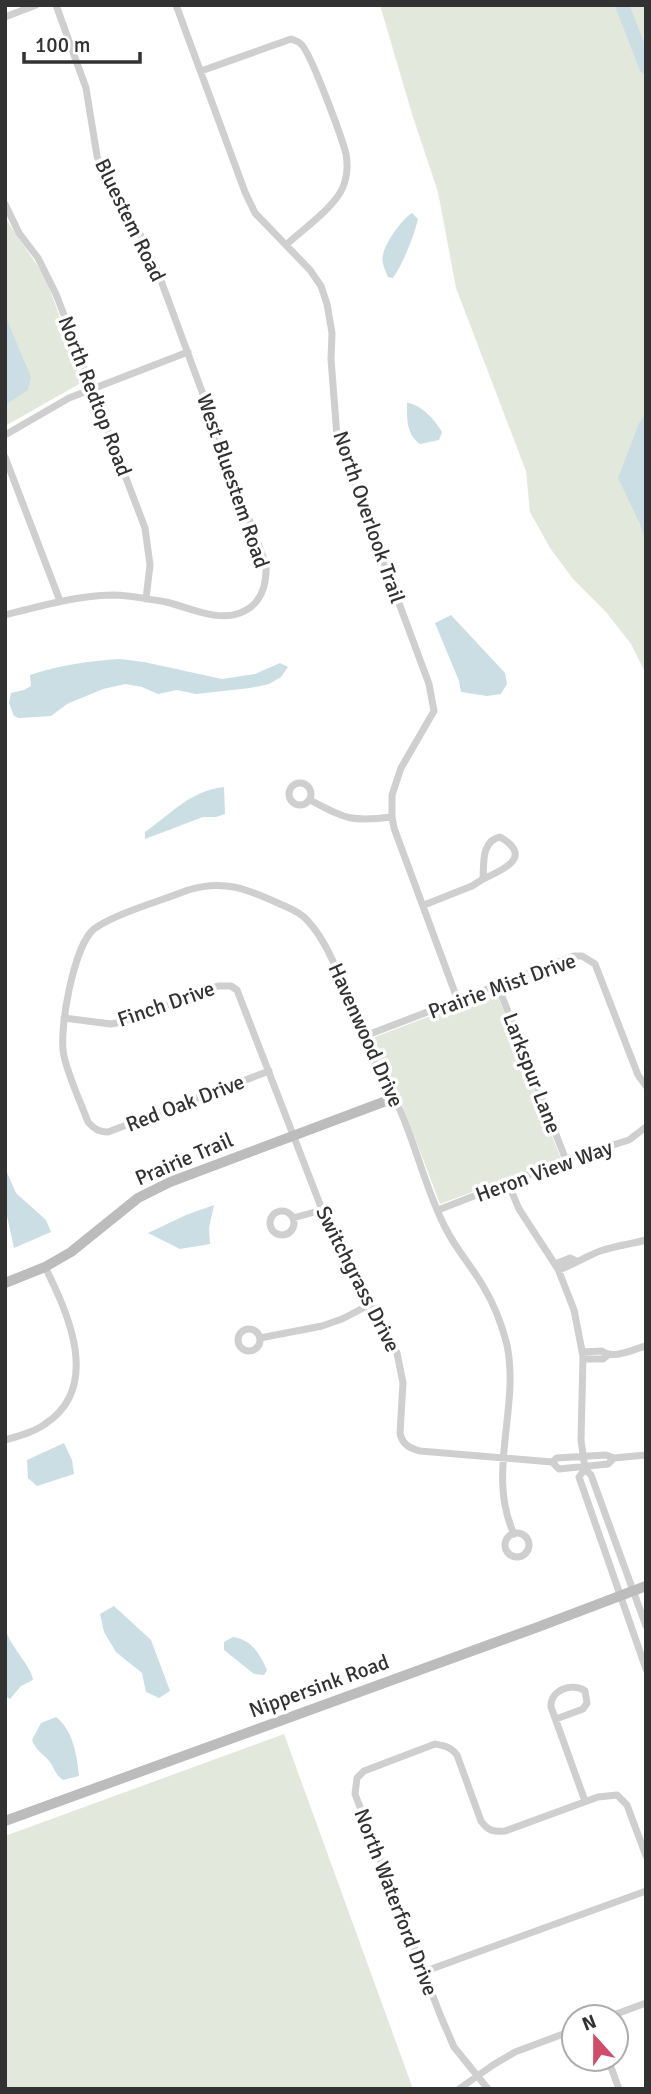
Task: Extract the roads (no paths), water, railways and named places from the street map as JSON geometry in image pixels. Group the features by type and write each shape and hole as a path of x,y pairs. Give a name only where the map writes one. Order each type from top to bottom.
{"street":[{"path":"5,17 36,5"},
{"name":"Bluestem Road","path":"56,5 86,88 97,156 156,267 188,352"},
{"name":"North Overlook Trail","path":"176,5 255,213 310,270 321,286 327,304 332,333 331,359 337,436 429,684 434,711 401,768 392,796 394,828 458,1001"},
{"path":"201,71 292,40 300,42 307,52 346,155 347,172 336,200 286,245"},
{"name":"North Redtop Road","path":"5,204 19,233 38,258 52,286 145,528 150,565 146,599"},
{"path":"5,435 52,406 188,352"},
{"name":"West Bluestem Road","path":"5,615 80,597 113,595 146,599 218,616 230,616 252,606 263,592 266,565 188,352"},
{"path":"5,457 60,601"},
{"path":"310,800 351,819 365,821 392,817"},
{"path":"424,905 472,886 512,864 515,858 508,843 500,837 489,843 483,879"},
{"name":"Havenwood Drive","path":"64,1018 78,955 84,941 97,926 188,890 224,885 252,892 305,917 321,935 362,1037 394,1098 446,1229 488,1295 507,1346 510,1385 502,1477 506,1518 514,1534"},
{"name":"Prairie Mist Drive","path":"362,1037 574,956 582,956 595,964 638,1075 646,1086"},
{"name":"Finch Drive","path":"64,1018 111,1024 122,1022 218,986 231,986 239,995 293,1136"},
{"name":"Larkspur Lane","path":"498,986 566,1160"},
{"name":"Red Oak Drive","path":"64,1018 64,1057 88,1122 101,1132 108,1132 269,1071"},
{"name":"Prairie Trail","path":"5,1283 45,1267 71,1252 138,1198 170,1182 394,1098"},
{"name":"Heron View Way","path":"438,1210 566,1160 629,1140 646,1127"},
{"name":"Switchgrass Drive","path":"293,1136 336,1243 391,1340 403,1383 400,1433 405,1444 420,1451 552,1462"},
{"path":"508,1183 519,1209 557,1267 574,1310 583,1356 583,1456 646,1626"},
{"path":"293,1218 322,1210"},
{"path":"557,1267 570,1258 576,1261 604,1249 646,1240"},
{"path":"5,1440 48,1423 59,1413 73,1390 76,1371 71,1328 61,1299 45,1267"},
{"path":"260,1338 342,1320 369,1305"},
{"path":"583,1356 602,1351 608,1355 646,1346"},
{"path":"614,1458 608,1464 587,1470 559,1469 552,1462 557,1458 606,1454 614,1458 646,1455"},
{"path":"587,1470 579,1477 646,1669"},
{"name":"Nippersink Road","path":"5,1821 646,1586"},
{"path":"554,1715 583,1709 587,1703 587,1694 577,1686 557,1692 551,1698 554,1715 585,1801 608,1795 622,1798 646,1856"},
{"name":"North Waterford Drive","path":"488,2089 454,2047 355,1794 357,1778 364,1771 435,1745 452,1749 457,1755 481,1821 493,1832 505,1832 585,1801"},
{"path":"423,1972 646,1891"},
{"path":"459,2089 515,2052 560,2034"}],"waterway":[{"path":"622,5 646,67"}]}
